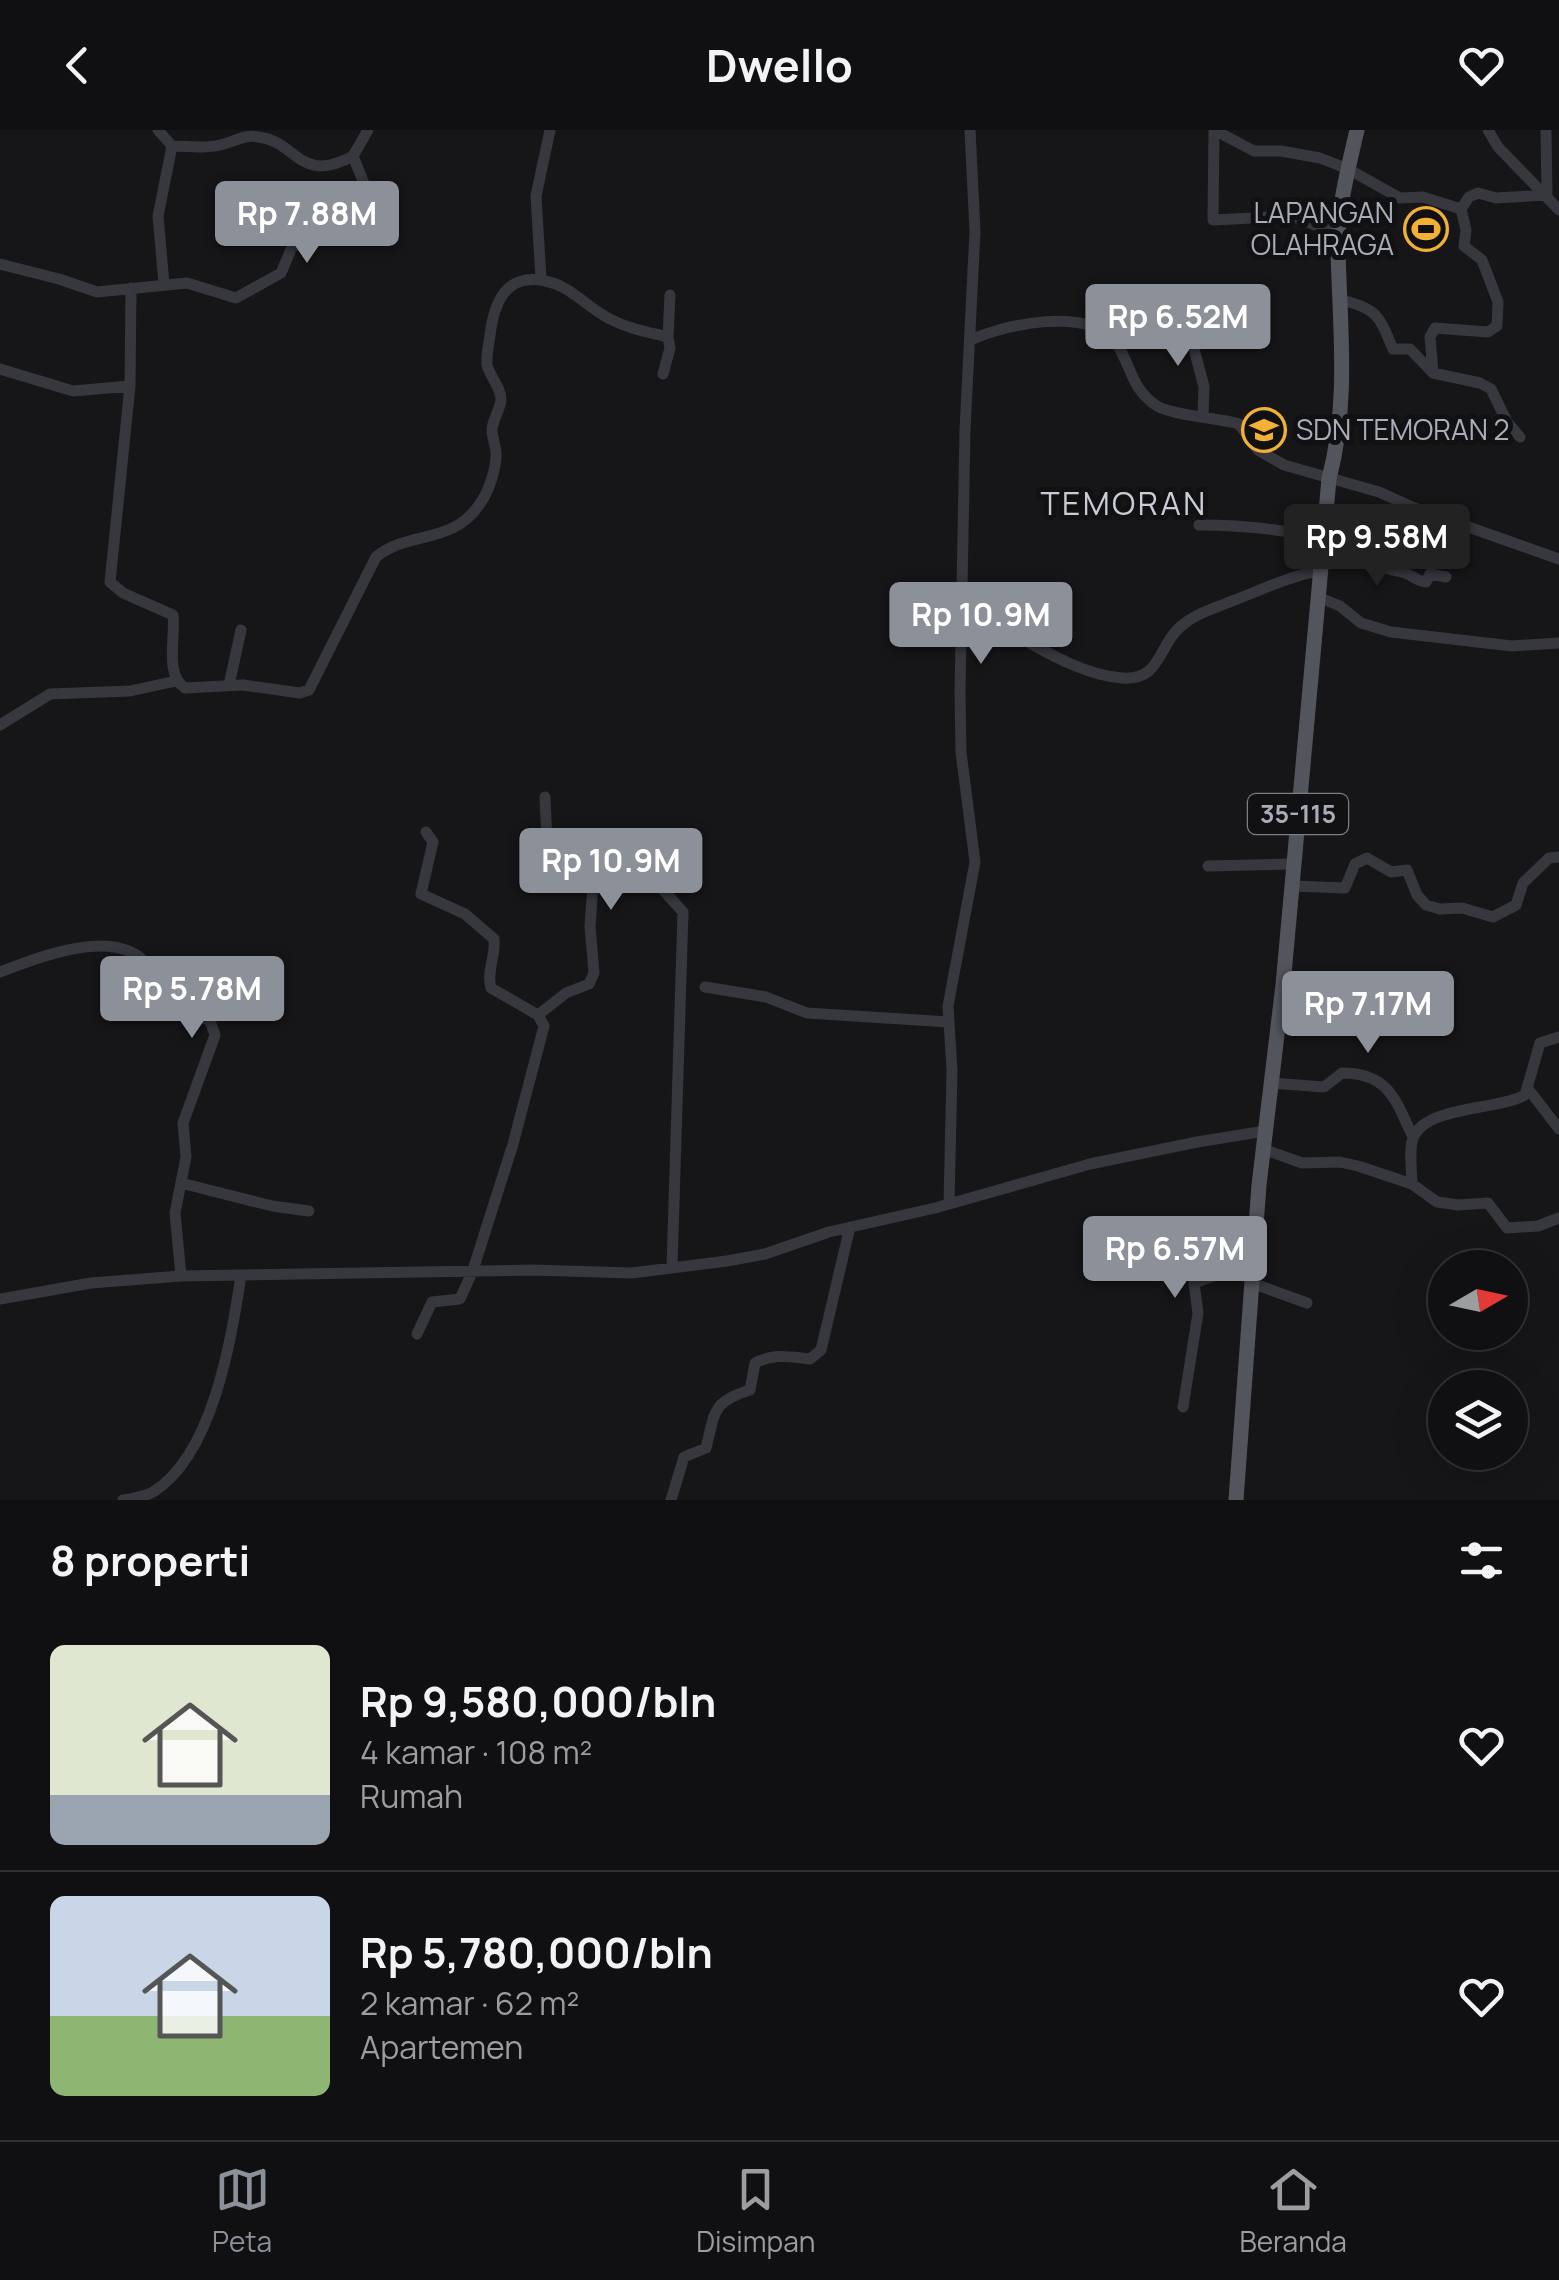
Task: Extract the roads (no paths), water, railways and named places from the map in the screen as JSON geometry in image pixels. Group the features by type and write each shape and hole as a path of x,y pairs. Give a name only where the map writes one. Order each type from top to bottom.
{"main road":[{"name":"35-115","path":"1236,1500 1263,1149 1330,479 1343,391 1339,234 1357,130"}],"street":[{"path":"158,130 172,146 218,146 248,136 277,141 296,160 308,164 331,164 353,156 368,130"},
{"path":"542,280 536,196 550,130"},
{"path":"949,1204 952,1070 948,1022 953,974 975,876 961,752 975,231 970,130"},
{"path":"1339,234 1292,216 1213,220 1214,130 1254,151 1309,155 1348,168 1400,198 1423,197 1461,210"},
{"path":"1488,130 1498,147 1559,210"},
{"path":"1546,130 1547,195"},
{"path":"164,284 158,216 172,146"},
{"path":"0,264 59,278 90,291 198,285 236,298 274,279 286,265 292,247 328,234 366,205 368,190 353,156"},
{"path":"1434,373 1430,337 1435,328 1488,332 1498,326 1498,302 1482,260 1464,248 1466,230 1461,210 1478,193 1496,198 1547,195"},
{"path":"132,288 130,386 110,582 123,593 173,615 176,681 192,688 229,685 300,693 310,690 376,557 394,546 446,533 482,502 495,460 492,433 501,401 487,361 496,301 502,292 523,281 542,280 560,285 631,329 668,337"},
{"path":"663,374 670,348 670,294"},
{"path":"1342,300 1371,309 1384,325 1392,348 1414,350 1434,373 1491,388 1502,415 1520,437"},
{"path":"970,340 991,331 1045,322 1091,326 1114,341 1132,380 1167,412 1239,424 1254,447 1271,459 1379,492 1559,559"},
{"path":"1187,322 1204,387 1202,415"},
{"path":"0,368 73,391 130,386"},
{"path":"1199,524 1250,525 1324,537 1359,547 1364,558 1388,572 1406,572 1418,582 1426,582 1430,574 1446,578"},
{"path":"962,609 994,621 1060,658 1126,679 1155,668 1176,630 1199,613 1272,582 1321,570"},
{"path":"1318,597 1340,606 1361,623 1391,632 1512,646 1559,643"},
{"path":"229,685 241,630"},
{"path":"0,725 50,694 130,691 176,681"},
{"path":"538,1015 566,994 589,984 594,973 590,926 594,871 579,864 559,866 552,858 545,797"},
{"path":"417,1334 432,1302 460,1299 473,1270 544,1026 538,1015 491,988 488,979 494,939 465,914 421,894 433,842 426,832"},
{"path":"618,840 683,912 672,1267"},
{"path":"1292,886 1344,888 1355,864 1366,858 1391,872 1407,870 1426,904 1493,917 1516,905 1524,883 1548,858 1559,857"},
{"path":"1208,866 1294,864"},
{"path":"0,972 66,949 90,947 130,952 148,965 148,1006 170,1014 198,1015 210,1021 215,1034 184,1122 186,1157 175,1213 181,1276"},
{"path":"705,987 766,997 807,1013 948,1022"},
{"path":"1559,1037 1540,1043 1531,1068 1529,1090 1559,1129"},
{"path":"1271,1084 1324,1087 1342,1072 1364,1077 1395,1095 1414,1137 1412,1184"},
{"path":"1414,1137 1421,1127 1442,1116 1511,1103 1529,1090"},
{"path":"0,1299 92,1283 181,1276 473,1270 632,1273 765,1254 850,1227 1090,1164 1265,1131"},
{"path":"1263,1149 1302,1163 1348,1163 1412,1184 1437,1202 1458,1206 1488,1203 1508,1228 1538,1226 1559,1218"},
{"path":"182,1183 272,1206 309,1211"},
{"path":"671,1500 684,1456 706,1448 710,1419 728,1397 750,1390 754,1363 791,1354 810,1359 821,1350 850,1227"},
{"path":"1183,1407 1198,1313 1194,1284 1254,1262"},
{"path":"123,1500 148,1494 160,1486 199,1436 226,1361 241,1276"},
{"path":"1252,1283 1307,1303"}],"place":[{"name":"LAPANGAN OLAHRAGA","path":"1426,229"},
{"name":"SDN TEMORAN 2","path":"1264,430"}],"district":[{"name":"TEMORAN","path":"1124,504"}]}
